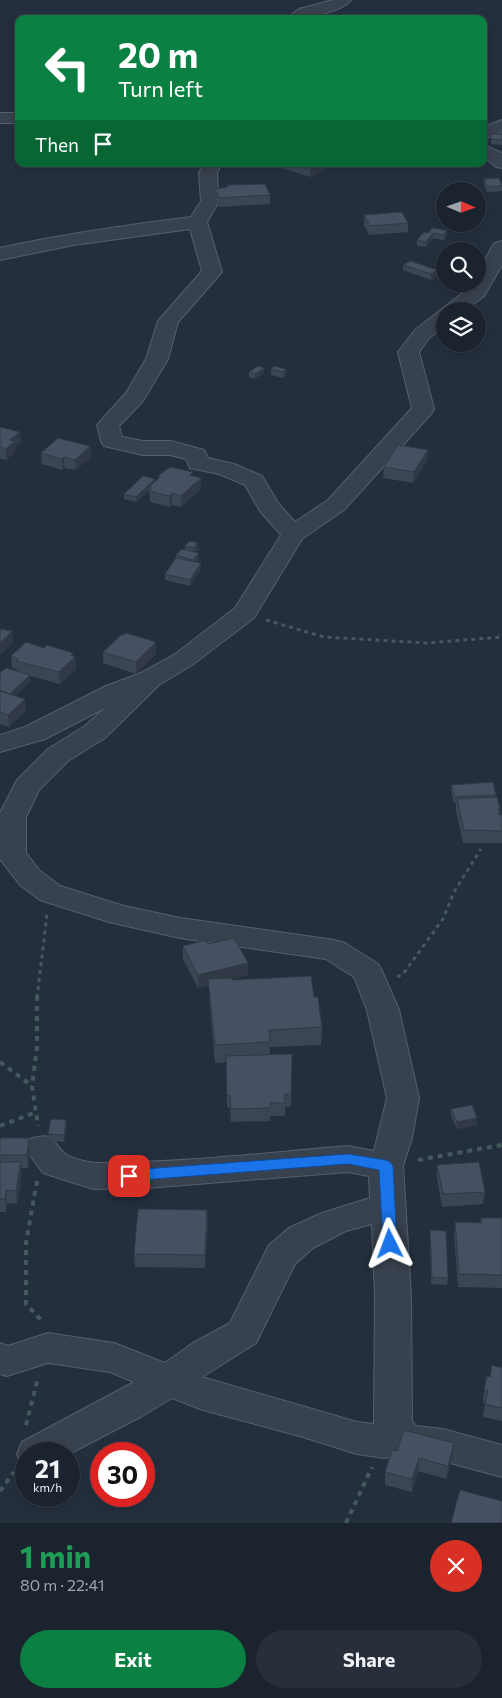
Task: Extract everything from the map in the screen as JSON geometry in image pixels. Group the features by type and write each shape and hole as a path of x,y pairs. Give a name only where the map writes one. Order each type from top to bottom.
{"street":[{"path":"299,15 303,12 338,4 343,0"},
{"path":"0,118 15,118"},
{"path":"487,118 502,119"},
{"path":"487,132 502,125"},
{"path":"487,152 502,163"},
{"path":"211,167 208,173 210,201 198,222 212,272 168,321 156,359 135,396 108,425 112,441 143,448 171,448 196,455 198,462 226,469 254,481 268,506 293,534"},
{"path":"0,254 35,245 198,222"},
{"path":"463,302 477,292 502,247"},
{"path":"0,744 35,734 114,692 150,678 183,660 245,613 293,534 336,505 423,409 408,352 422,334 436,323"},
{"path":"150,678 95,732 58,756 27,786 12,817 12,854 30,878 50,893 120,915 180,928 334,950 367,971 383,1010 403,1098 395,1138 386,1166 393,1296 393,1425 405,1441 443,1445 502,1461"},
{"path":"42,1148 55,1164 93,1176 148,1175 348,1159 386,1166"},
{"path":"57,1442 130,1405 206,1354 243,1333 282,1254 301,1238 334,1222 368,1211 388,1209"},
{"path":"0,1358 6,1361 48,1348 114,1358 203,1394 303,1421 356,1438 384,1442"}],"path":[{"path":"245,613 324,638 427,643 502,637"},
{"path":"374,989 403,974 443,919 454,892 481,849"},
{"path":"24,1442 28,1413 48,1348 46,1325 26,1304 26,1243 42,1148 32,1086 37,1048 37,989 50,893"},
{"path":"0,1062 32,1086"},
{"path":"0,1126 36,1112"},
{"path":"386,1166 502,1145"},
{"path":"346,1523 384,1442"}],"building":[{"path":"491,134 502,134 502,140 491,139"},
{"path":"499,178 502,186 487,187 484,179"},
{"path":"265,184 270,195 219,198 215,189 228,187 227,185"},
{"path":"402,212 408,223 370,226 364,215"},
{"path":"432,228 436,229 436,232 446,232 444,235 433,233 426,242 417,240 424,232 428,233"},
{"path":"410,261 436,269 436,271 431,274 403,265"},
{"path":"258,366 264,368 255,374 249,372"},
{"path":"274,366 286,369 283,372 271,369"},
{"path":"0,427 20,432 10,440 15,441 6,449 0,447"},
{"path":"58,438 90,446 75,460 64,457 62,459 41,453"},
{"path":"398,445 428,450 414,472 384,467"},
{"path":"170,467 193,472 190,475 201,478 181,496 172,493 169,496 149,491 152,488 149,487 160,477 158,476"},
{"path":"143,476 155,479 136,497 124,494"},
{"path":"190,541 198,543 194,548 185,546"},
{"path":"182,549 199,553 193,560 176,555"},
{"path":"176,558 201,563 190,580 165,574"},
{"path":"0,629 12,631 0,643"},
{"path":"126,633 156,642 136,662 103,652 121,635"},
{"path":"26,642 44,648 47,645 73,653 71,655 75,657 59,672 16,661 18,659 11,656"},
{"path":"6,668 30,675 10,694 0,690 0,673"},
{"path":"0,691 25,699 8,715 0,712"},
{"path":"493,782 496,795 455,797 451,785"},
{"path":"497,797 500,809 498,809 499,815 502,815 502,831 464,830 457,799"},
{"path":"234,938 248,963 198,975 183,946 206,940 208,944"},
{"path":"311,976 314,997 318,997 322,1027 269,1030 270,1042 215,1045 208,979 232,978 232,980"},
{"path":"292,1054 291,1094 284,1094 285,1103 270,1103 270,1108 231,1109 230,1095 227,1095 226,1056"},
{"path":"472,1105 477,1118 457,1122 451,1109"},
{"path":"51,1119 66,1120 64,1135 48,1134"},
{"path":"0,1138 29,1138 27,1155 0,1155"},
{"path":"0,1162 21,1162 16,1191 6,1190 5,1199 0,1199"},
{"path":"479,1162 485,1192 443,1194 437,1165"},
{"path":"138,1209 207,1210 205,1255 134,1254"},
{"path":"481,1218 502,1218 502,1275 459,1274 455,1222 481,1223"},
{"path":"430,1230 446,1231 448,1278 432,1277"},
{"path":"492,1365 502,1368 502,1408 485,1404 488,1390 484,1390 487,1376 490,1377"},
{"path":"404,1430 454,1443 448,1466 419,1458 412,1479 385,1472 392,1450 397,1451"},
{"path":"460,1490 502,1501 502,1523 451,1523"}],"route":[{"path":"129,1176 348,1159 386,1166 390,1244"}]}
